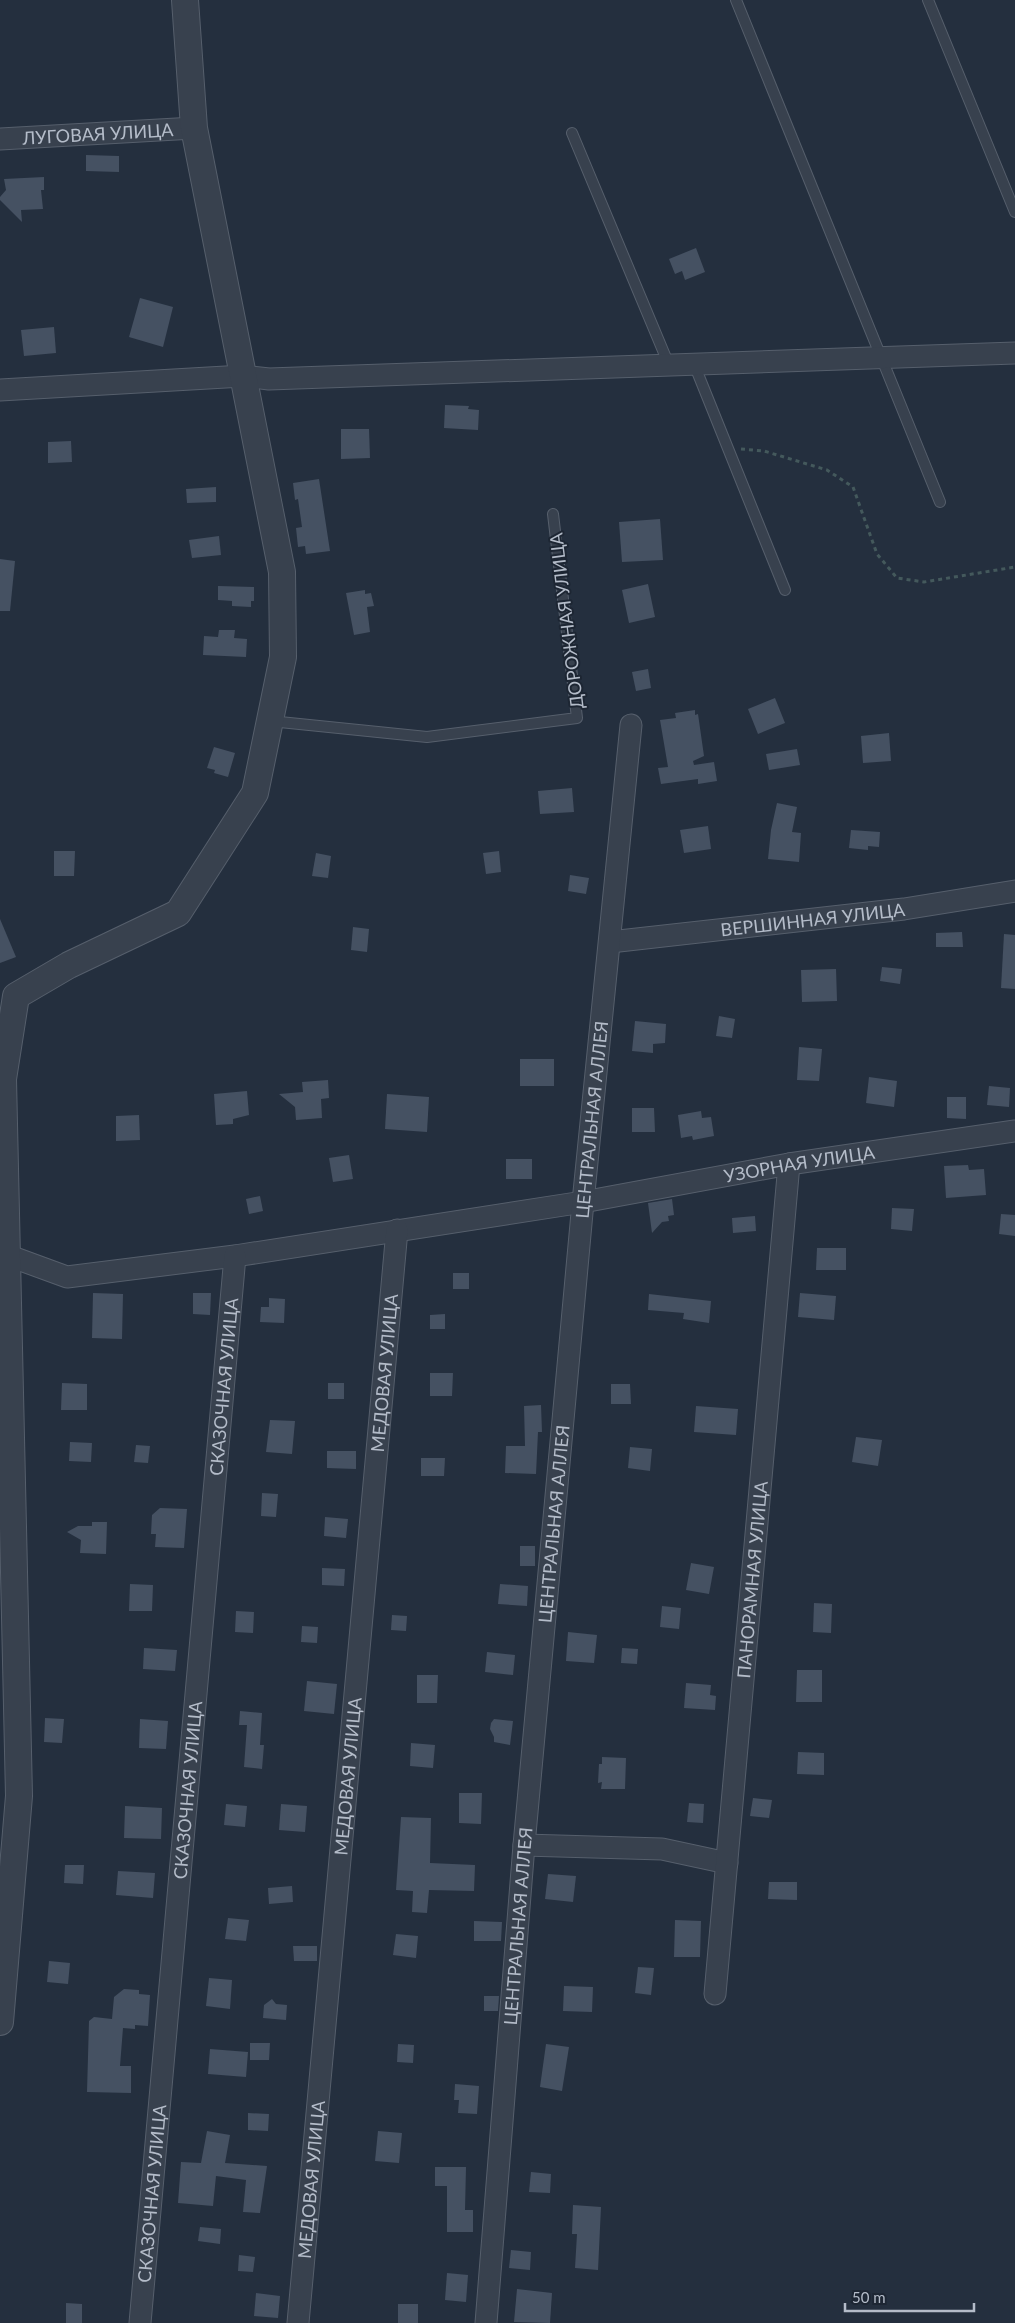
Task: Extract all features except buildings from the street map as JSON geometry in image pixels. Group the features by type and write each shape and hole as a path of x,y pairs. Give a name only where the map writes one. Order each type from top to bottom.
{"street":[{"path":"0,2022 19,1796 4,1383 7,1255 3,1079 8,996 68,965 178,913 255,793 283,657 282,572 194,128 185,0"},
{"name":"ЛУГОВАЯ УЛИЦА","path":"0,139 194,128"},
{"path":"0,390 243,376 269,379 1015,353"},
{"name":"ЦЕНТРАЛЬНАЯ АЛЛЕЯ","path":"486,2323 524,1845 583,1202 631,725"},
{"name":"ВЕРШИННАЯ УЛИЦА","path":"610,942 904,909 1015,891"},
{"name":"УЗОРНАЯ УЛИЦА","path":"7,1255 67,1277 235,1256 583,1202 788,1164 1015,1131"},
{"name":"ПАНОРАМНАЯ УЛИЦА","path":"715,1994 788,1164"},
{"name":"МЕДОВАЯ УЛИЦА","path":"298,2323 397,1230"},
{"name":"СКАЗОЧНАЯ УЛИЦА","path":"140,2323 235,1256"},
{"path":"524,1845 662,1850 726,1863"}],"lane":[{"path":"736,0 940,502"},
{"path":"928,0 1015,212"},
{"path":"572,133 669,365"},
{"path":"694,364 785,590"},
{"name":"ДОРОЖНАЯ УЛИЦА","path":"270,721 426,737 577,718 553,514"}],"path":[{"path":"727,447 764,451 827,470 853,487 877,554 897,578 924,582 1015,567"}]}
